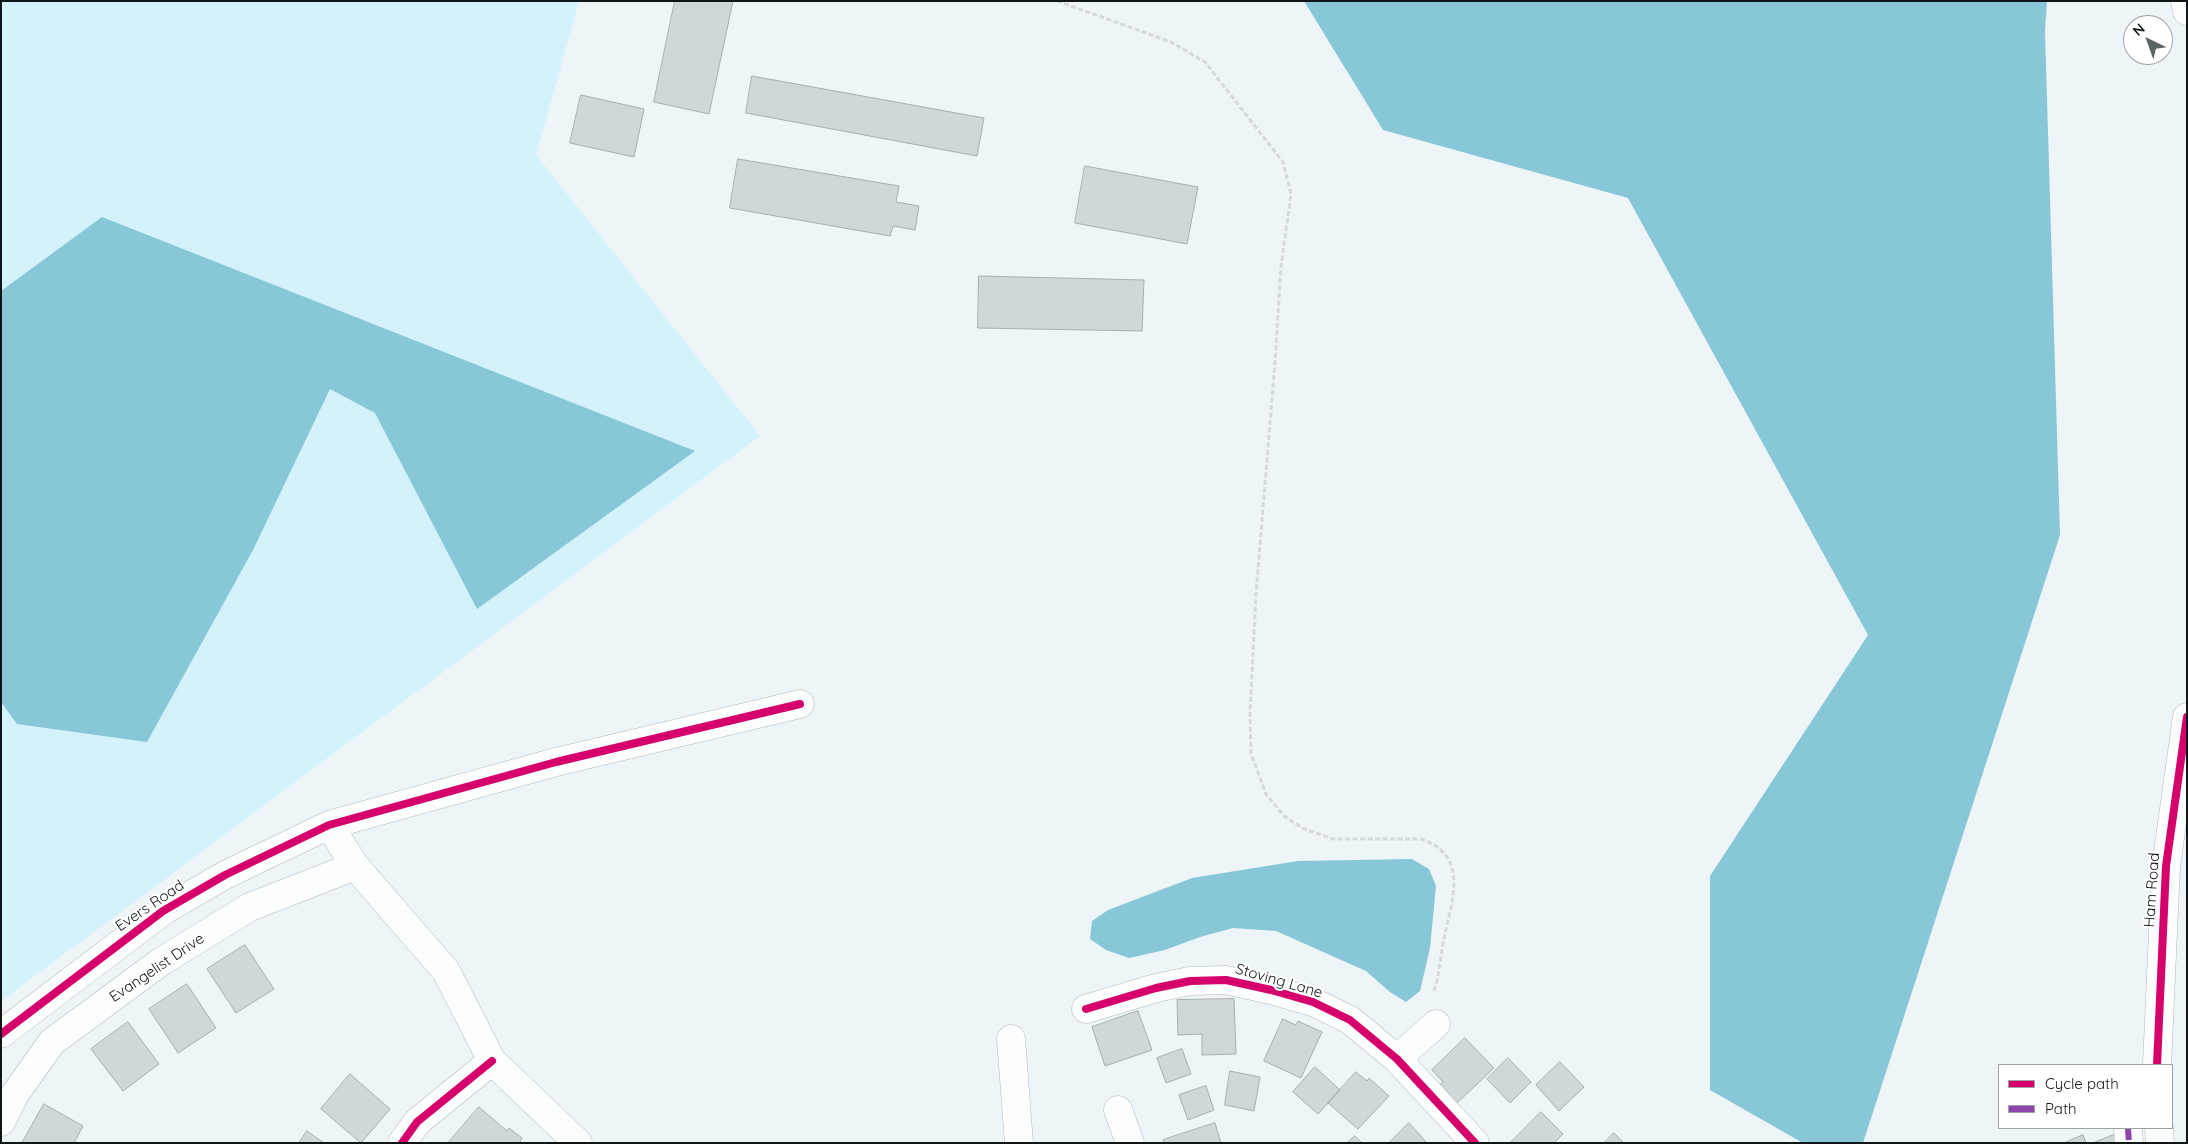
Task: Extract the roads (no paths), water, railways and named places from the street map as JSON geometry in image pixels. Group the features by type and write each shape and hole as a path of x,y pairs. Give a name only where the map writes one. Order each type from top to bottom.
{"street":[{"path":"2185,1 2187,11"},
{"name":"Evers Road","path":"1,1034 163,911 225,875 330,825 556,762 800,704"},
{"name":"Ham Road","path":"2157,1064 2166,866 2187,717"},
{"path":"330,825 355,866 446,971 492,1061 578,1143"},
{"name":"Evangelist Drive","path":"1,1122 15,1094 52,1042 162,961 250,907 355,866"},
{"name":"Stoving Lane","path":"1086,1009 1156,988 1190,981 1226,980 1272,990 1313,1002 1350,1020 1397,1060 1474,1143"},
{"path":"1397,1060 1436,1024"},
{"path":"1011,1039 1019,1143"},
{"path":"402,1143 417,1122 492,1061"},
{"path":"1118,1110 1130,1143"},
{"path":"2128,1129 2129,1143"},
{"path":"2159,1129 2160,1143"}],"water":[{"path":"1304,1 2047,1 2045,31 2060,535 1863,1143 1803,1143 1710,1090 1710,876 1868,635 1628,198 1383,130"},
{"path":"102,217 695,451 477,609 375,413 330,389 253,550 147,742 17,724 1,702 1,291"},
{"path":"1412,859 1429,869 1436,886 1430,948 1420,991 1406,1002 1390,992 1366,971 1276,931 1233,928 1200,937 1165,950 1129,958 1106,950 1090,939 1092,921 1108,910 1192,878 1298,861"}]}
